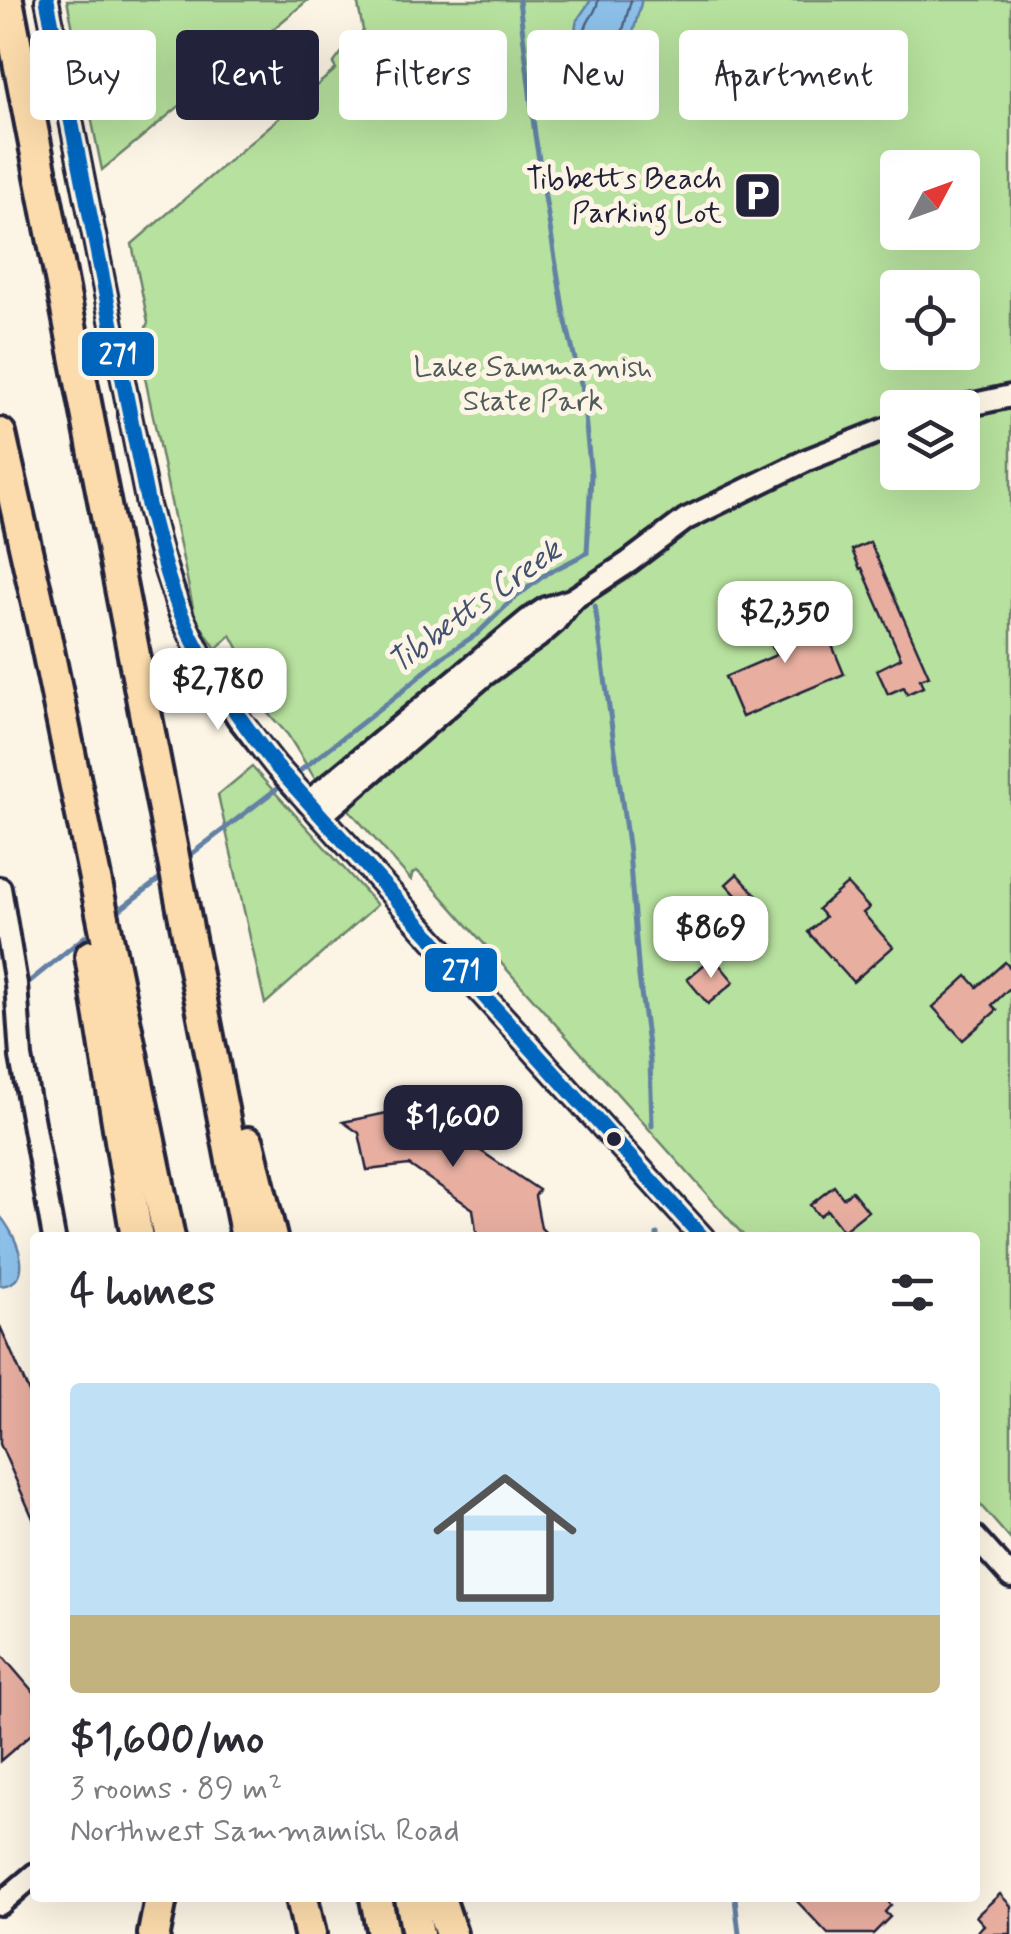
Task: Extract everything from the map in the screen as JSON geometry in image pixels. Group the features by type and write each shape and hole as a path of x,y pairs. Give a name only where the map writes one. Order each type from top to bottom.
{"highway":[{"path":"7,0 246,1232"},
{"path":"0,434 43,626 98,941 168,1232"},
{"path":"177,879 270,1232"},
{"path":"98,941 136,1232"},
{"path":"154,1934 160,1902"},
{"path":"303,1902 310,1934"},
{"path":"377,1902 383,1934"},
{"path":"412,1902 418,1934"},
{"path":"440,1902 451,1934"}],"street":[{"path":"48,0 144,486 181,615 206,668 238,718 276,766 699,1232"},
{"path":"980,403 1011,396"},
{"path":"309,802 546,608 573,600 686,518 807,460 880,431"},
{"path":"0,888 16,984 20,1057 53,1232"},
{"path":"980,1543 1011,1577"},
{"path":"0,1904 30,1878"}],"green space":[{"path":"67,0 308,0 275,30 176,30 176,109 102,170 92,120 156,120 156,30 73,30"},
{"name":"Lake Sammamish State Park","path":"357,0 1011,0 1011,1540 980,1505 980,1232 741,1232 428,881 417,871 411,880 344,804 322,790 288,735 241,677 239,650 231,635 216,649 195,617 139,349 148,322 132,244 277,120 319,120 319,84 336,69 333,64 339,56 339,120 507,120 507,30 363,30"},
{"path":"252,767 377,905 265,1004 218,795"}],"water":[{"path":"591,0 641,0 634,30 575,30"},
{"path":"0,1216 17,1245 21,1267 12,1283 0,1286"}],"building":[{"path":"870,542 929,676 920,679 923,687 907,694 904,687 888,694 877,670 901,658 852,550"},
{"path":"798,610 811,640 827,633 844,674 742,717 725,677 776,655 762,625"},
{"path":"737,874 770,910 728,949 717,937 748,908 726,884"},
{"path":"847,884 869,908 863,913 893,947 853,982 808,932 825,917 818,909"},
{"path":"713,957 734,982 708,1004 687,979"},
{"path":"1005,962 1011,969 1011,987 992,1005 997,1010 963,1040 933,1007 967,976 977,987"},
{"path":"431,1104 435,1120 539,1190 535,1196 545,1232 476,1232 473,1209 409,1165 367,1170 359,1133 343,1122"},
{"path":"834,1186 843,1198 852,1191 868,1211 843,1231 827,1210 819,1216 810,1205"},
{"path":"0,1326 30,1395 30,1512 0,1444"},
{"path":"0,1653 30,1688 30,1735 0,1761"},
{"path":"1000,1894 1011,1906 1011,1934 975,1934 984,1925 976,1916"},
{"path":"798,1902 891,1905 885,1912 890,1917 873,1934 828,1934"}],"waterway":[{"name":"Tibbetts Creek","path":"292,777 442,657 477,634 546,574 587,553 591,475 582,388 564,314 535,135 519,0"},
{"path":"595,606 629,852 650,1061 652,1126"},
{"name":"Tibbetts Creek","path":"185,859 283,784"},
{"name":"Tibbetts Creek","path":"114,914 165,875"},
{"name":"Tibbetts Creek","path":"24,986 93,930"},
{"path":"735,1902 739,1934"}],"transit line":[{"name":"271","path":"47,0 148,505 172,589 201,656 276,766 698,1232"}],"place":[{"name":"Tibbetts Beach Parking Lot","path":"757,196"}]}
